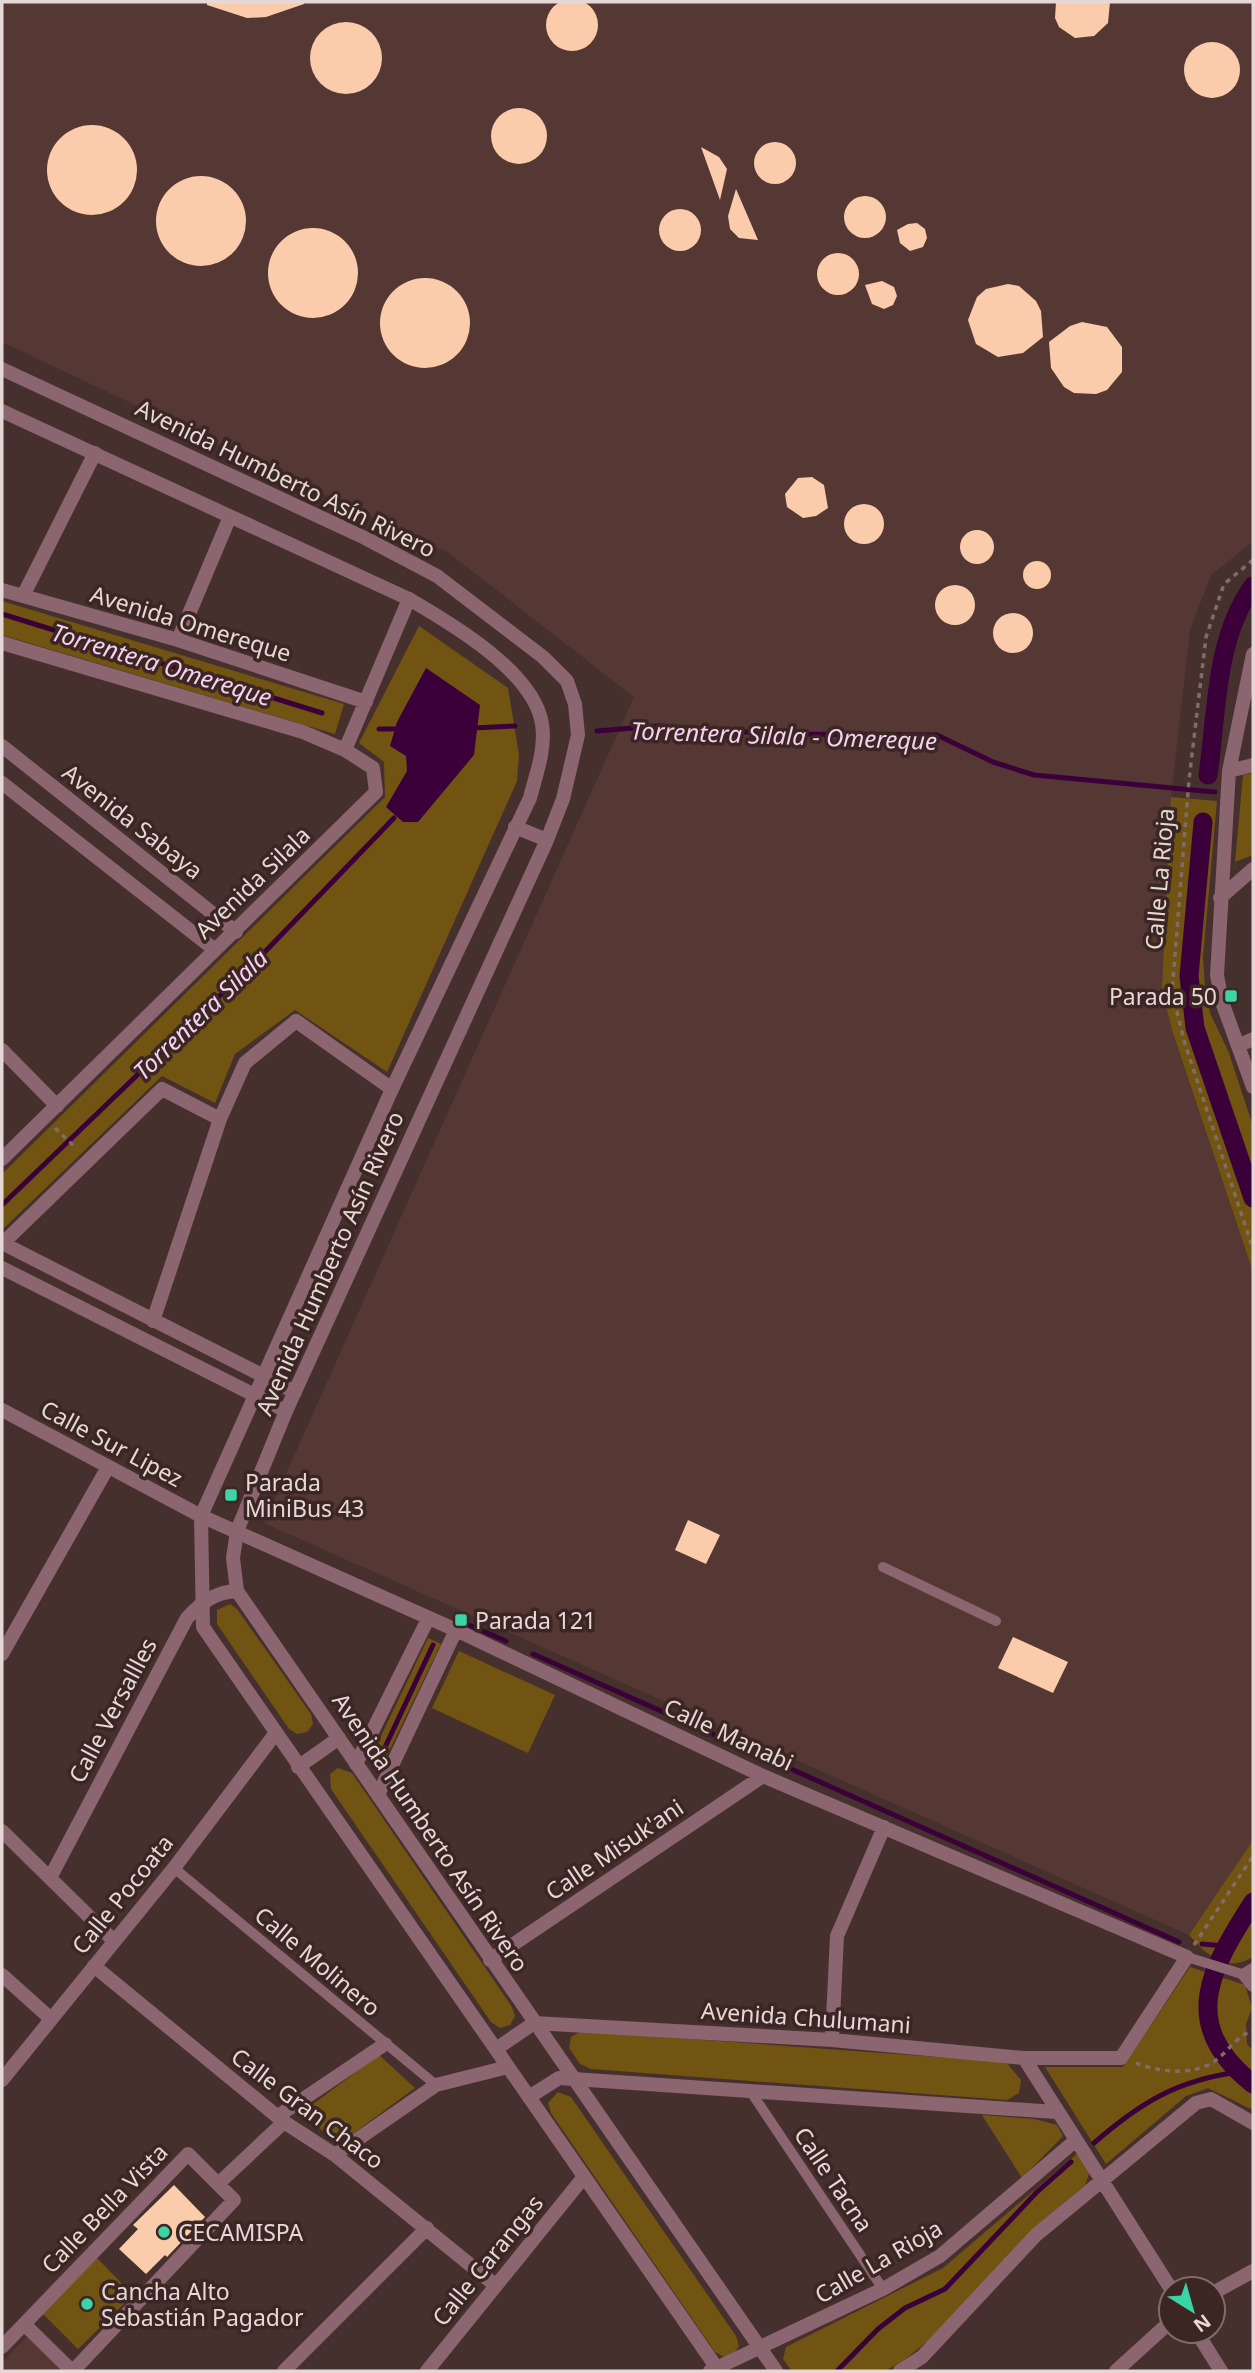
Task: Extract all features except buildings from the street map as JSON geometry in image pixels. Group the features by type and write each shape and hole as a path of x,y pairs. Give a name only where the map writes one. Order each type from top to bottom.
{"street":[{"name":"Avenida Humberto Asín Rivero","path":"2,369 365,538 437,576 543,657 567,681 575,704 578,736 563,799 547,840 286,1411 237,1531 233,1558 237,1591 571,2079 776,2371"},
{"name":"Avenida Humberto Asín Rivero","path":"2,411 229,519 409,599 441,618 519,678 535,699 542,725 542,750 530,798 393,1089 267,1375 201,1516 203,1627 716,2370"},
{"path":"23,596 95,453"},
{"path":"178,640 229,519"},
{"name":"Avenida Omereque","path":"2,590 178,640 366,702"},
{"path":"2,643 303,732 345,750 409,599"},
{"path":"1253,654 1229,772 1217,975 1222,1002 1246,1042 1253,1087"},
{"name":"Avenida Sabaya","path":"2,746 236,932"},
{"name":"Avenida Silala","path":"2,1159 376,792 373,768 345,750"},
{"path":"1229,772 1253,765"},
{"path":"2,783 215,950"},
{"path":"515,827 547,840"},
{"path":"1220,898 1253,869"},
{"path":"153,1321 220,1119 245,1063 296,1021 393,1089"},
{"path":"2,1050 58,1106"},
{"path":"220,1119 162,1089 2,1244 153,1321 267,1375 295,1392"},
{"path":"2,1268 286,1411"},
{"name":"Calle Sur Lipez","path":"2,1410 201,1516"},
{"path":"2,1654 108,1467"},
{"name":"Calle Manabi","path":"201,1516 456,1630 763,1776 1187,1956"},
{"path":"201,1603 225,1592 237,1591"},
{"name":"Calle Versallles","path":"51,1876 187,1618 201,1603"},
{"path":"356,1764 428,1619"},
{"path":"378,1796 456,1630"},
{"name":"Calle Pocoata","path":"2,2080 174,1868 275,1734"},
{"path":"298,1767 339,1738"},
{"name":"Calle Misuk'ani","path":"490,1959 763,1776"},
{"path":"832,2040 837,1936 884,1827"},
{"path":"2,1831 51,1876 114,1941"},
{"path":"1121,2058 1187,1956"},
{"name":"Calle Gran Chaco","path":"94,1966 281,2119 335,2155 495,2285"},
{"path":"2,1975 51,2019"},
{"path":"496,2049 534,2023"},
{"name":"Avenida Chulumani","path":"534,2023 832,2040 1024,2058 1121,2058"},
{"path":"218,2184 281,2119 385,2044"},
{"path":"1024,2058 1056,2112 1103,2177 1162,2275"},
{"path":"335,2155 436,2085 508,2067"},
{"path":"528,2097 559,2078 1056,2112"},
{"path":"900,2371 922,2357 1036,2235 1103,2177 1196,2103 1211,2099 1253,2123"},
{"name":"Calle La Rioja","path":"716,2370 883,2289 940,2256 1076,2140"},
{"name":"Calle Bella Vista","path":"2,2347 24,2324 188,2154 234,2200 73,2371 24,2324"},
{"name":"Calle Carangas","path":"427,2371 583,2178"},
{"path":"284,2371 427,2228"},
{"path":"1227,2285 1253,2271"},
{"path":"1116,2371 1157,2334"},
{"path":"1205,2345 1221,2371"}],"lane":[{"path":"883,1567 996,1621"},
{"name":"Calle Molinero","path":"174,1868 436,2085"},
{"name":"Calle Manabi","path":"1187,1956 1250,1977"},
{"name":"Calle Tacna","path":"751,2092 883,2289"}],"path":[{"name":"Calle La Rioja","path":"1253,560 1224,584 1206,637 1189,780 1172,992 1185,1044 1253,1249"},
{"path":"62,1134 74,1146"},
{"path":"1187,1956 1253,1856"},
{"path":"1121,2058 1158,2071 1206,2066 1234,2040 1253,2030"}],"shaded area":[{"path":"2,2 1253,2 1253,541 1211,575 1190,630 1171,797 1172,1030 1253,1272 1253,1840 1189,1935 264,1523 634,697 449,553 2,342"},
{"path":"2,601 344,704 335,734 2,635"},
{"path":"419,626 508,688 519,755 517,781 387,1072 295,1010 235,1054 215,1103 162,1076 2,1230 2,1174 385,797 384,762 359,743"},
{"path":"426,668 480,705 474,755 418,822 403,822 386,807 407,771 406,756 390,746 397,722"},
{"path":"1253,773 1253,855 1235,862 1243,775"},
{"path":"1171,797 1217,801 1203,957 1205,987 1210,1013 1229,1053 1253,1126 1253,1272 1172,1030 1162,989"},
{"path":"230,1604 237,1609 311,1714 313,1724 307,1732 297,1734 289,1729 217,1624 217,1610"},
{"path":"428,1638 441,1644 380,1770 371,1757"},
{"path":"459,1651 555,1695 528,1753 432,1708"},
{"path":"338,1768 352,1773 512,2007 515,2016 510,2025 500,2028 491,2022 331,1789 330,1774"},
{"path":"1253,1840 1253,1957 1243,1962 1225,1963 1203,1950 1189,1935"},
{"path":"1190,1967 1245,1985 1252,2008 1246,2024 1247,2044 1253,2051 1253,2110 1208,2088 1186,2096 1106,2164 1045,2067 1123,2067"},
{"path":"581,2031 1006,2062 1021,2080 1019,2093 1007,2100 591,2069 580,2064 569,2048 571,2037"},
{"path":"379,2055 415,2088 339,2144 301,2113"},
{"path":"558,2092 571,2097 736,2336 739,2346 734,2354 724,2357 715,2352 551,2113 548,2103"},
{"path":"982,2115 1034,2119 1057,2125 1063,2136 1022,2178"},
{"path":"1078,2153 1090,2172 1085,2185 1041,2222 929,2340 904,2360 885,2371 792,2371 783,2359 786,2347 943,2268"},
{"name":"Cancha Alto Sebastián Pagador","path":"97,2258 133,2295 78,2349 42,2313"},
{"path":"28,2335 69,2371 2,2371 2,2363"}],"waterway":[{"path":"1208,775 1224,652 1231,629 1253,586"},
{"name":"Torrentera Omereque","path":"2,614 322,713"},
{"name":"Torrentera Silala - Omereque","path":"473,728 515,726"},
{"name":"Torrentera Silala - Omereque","path":"597,731 658,726 774,734 937,735 993,762 1034,775 1215,792"},
{"name":"Torrentera Omereque","path":"379,729 400,729"},
{"name":"Torrentera Silala","path":"2,1205 258,959 394,818"},
{"path":"1203,822 1189,976 1195,1028 1253,1198"},
{"path":"469,1625 506,1641"},
{"path":"379,1760 433,1645"},
{"path":"533,1654 1179,1942"},
{"path":"1253,1902 1225,1950 1209,1995 1209,2017 1215,2040 1229,2062 1253,2084"},
{"path":"1202,1944 1225,1946"},
{"path":"1094,2143 1127,2116 1178,2087 1239,2072"},
{"path":"837,2371 878,2329 905,2308 945,2289 1037,2192 1071,2162"}],"place":[{"name":"Parada 50","path":"1231,996"},
{"name":"Parada MiniBus 43","path":"231,1495"},
{"name":"Parada 121","path":"461,1620"},
{"name":"CECAMISPA","path":"164,2232"},
{"name":"Cancha Alto Sebastián Pagador","path":"87,2304"}]}
